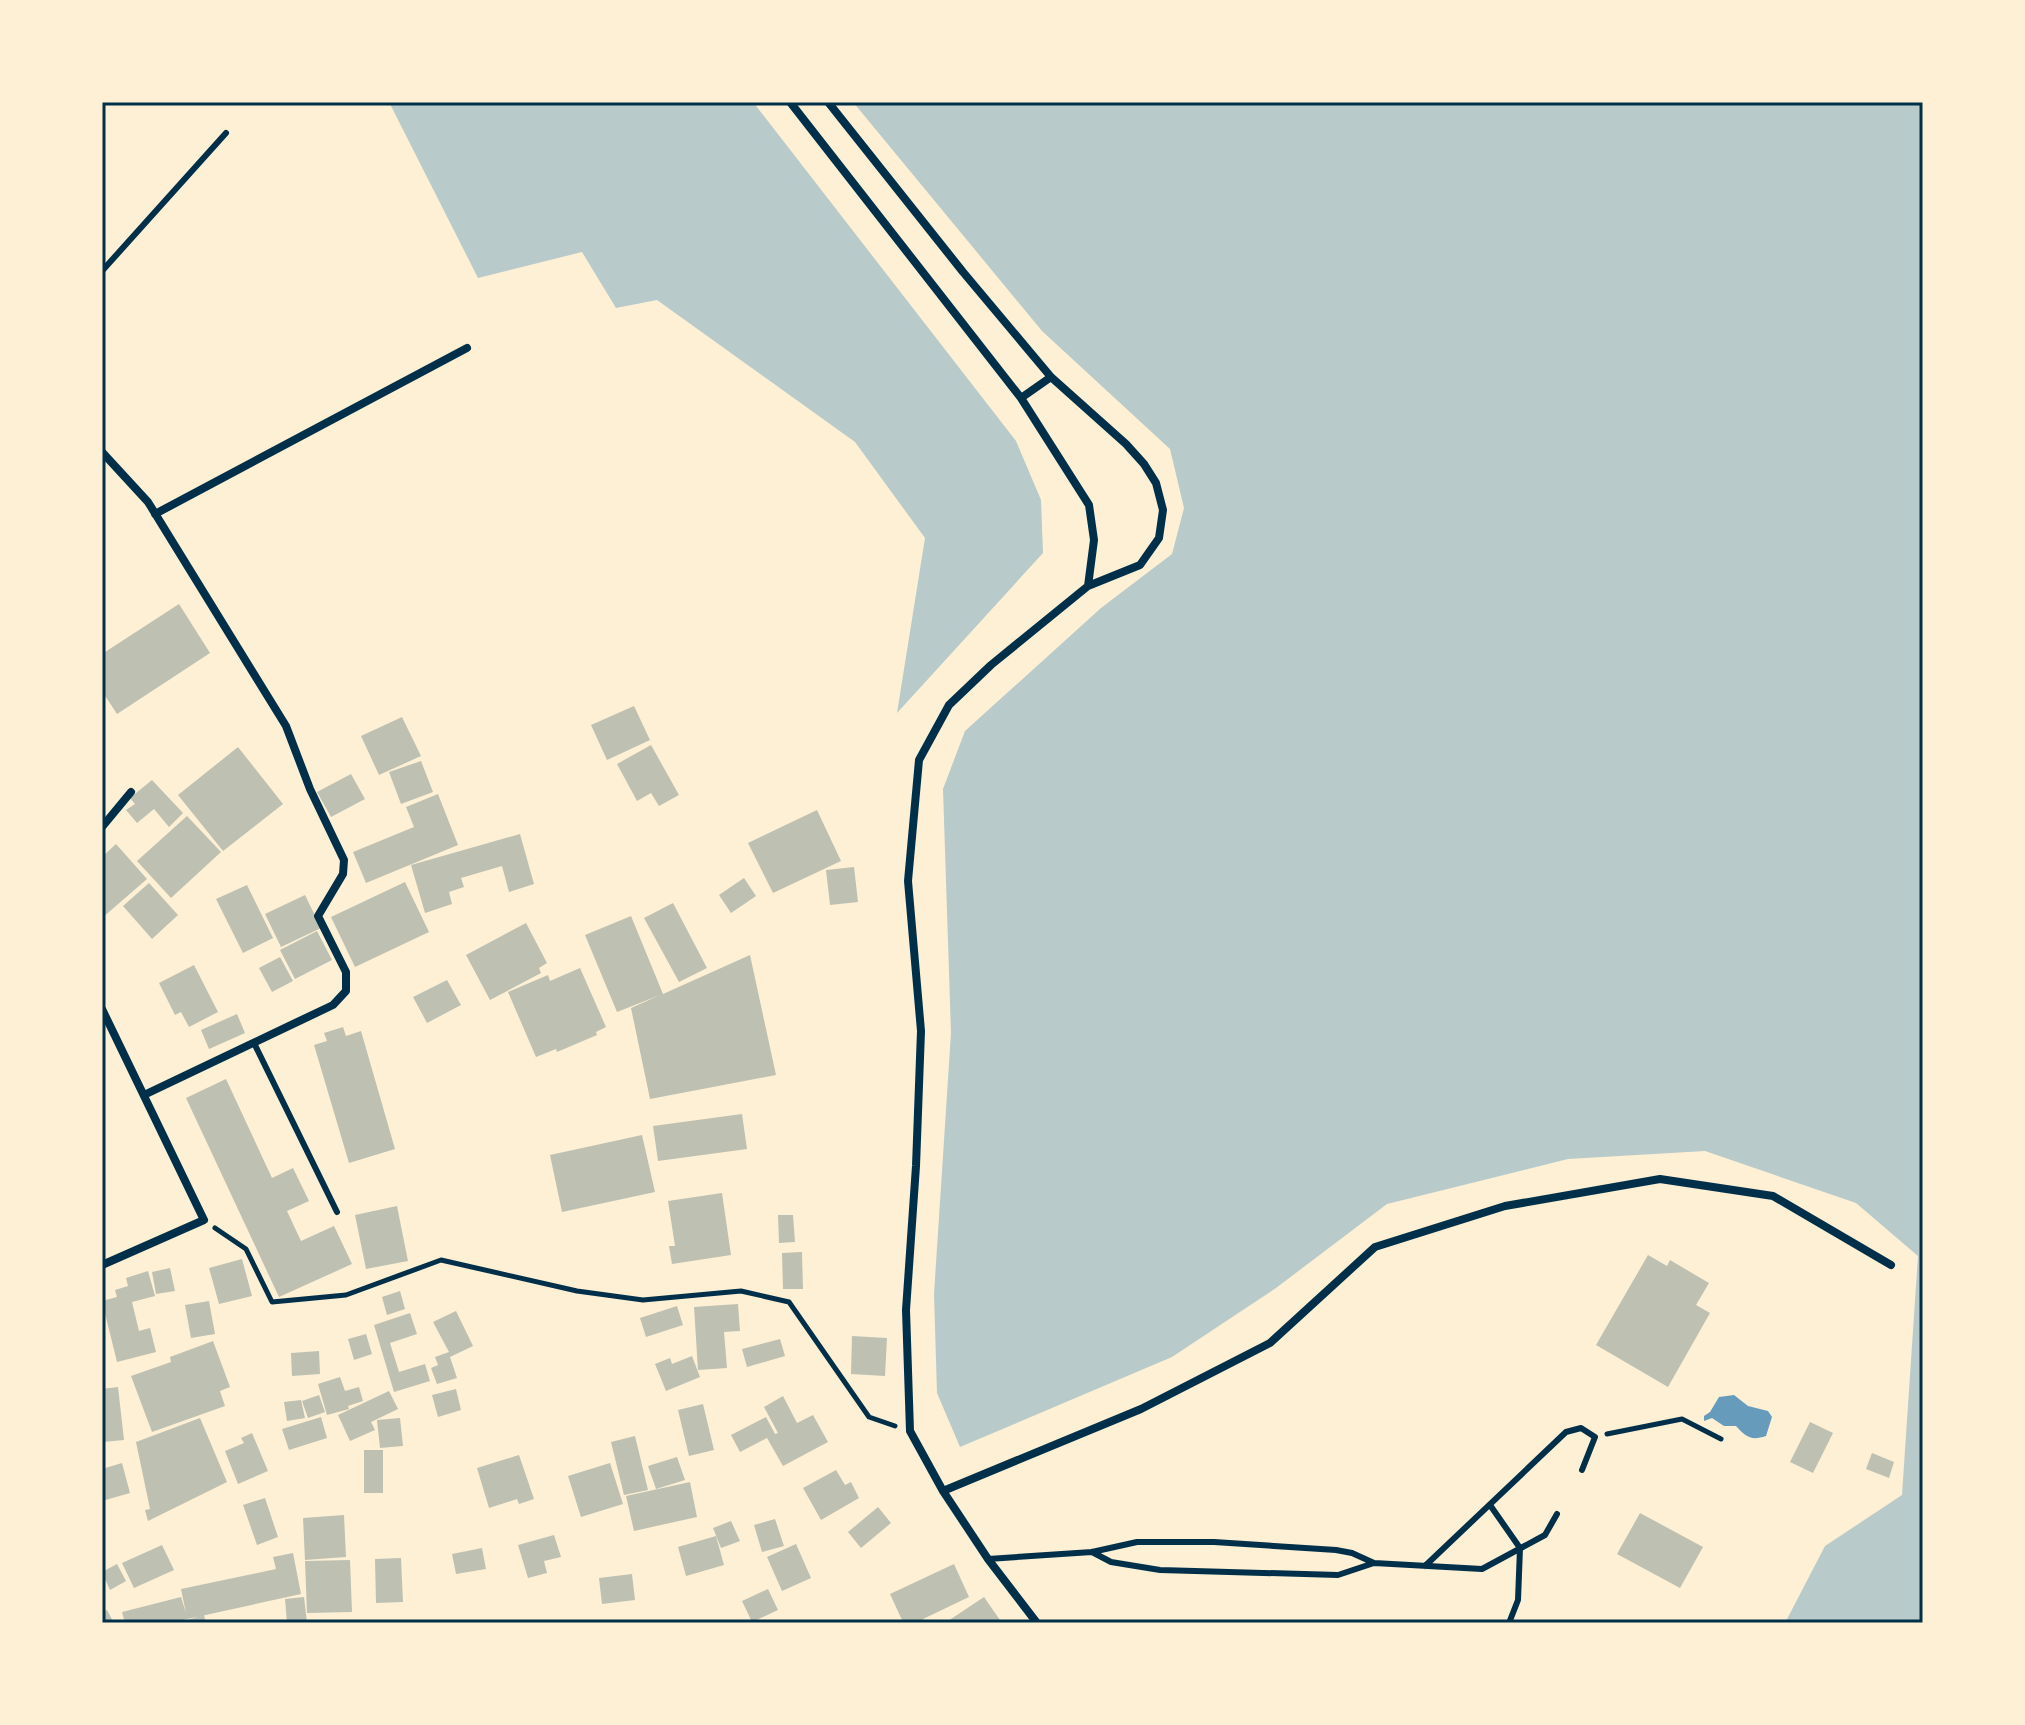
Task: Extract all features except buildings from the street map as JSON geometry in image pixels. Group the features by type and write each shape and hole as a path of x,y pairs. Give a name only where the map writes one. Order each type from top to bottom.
{"street":[{"path":"790,102 1021,398 1089,505 1094,540 1088,586"},
{"path":"828,102 1051,377 1144,464 1156,483 1163,510 1159,538 1140,565 1088,586 991,665 949,705 919,760 908,881 921,1031 906,1310 910,1431 943,1491 988,1559 1037,1623"},
{"path":"155,514 467,348"},
{"path":"1021,398 1051,377"},
{"path":"102,452 148,502 286,726 310,789 344,860 343,874 318,916 346,972 346,991 333,1005 144,1095"},
{"path":"102,827 131,792"},
{"path":"102,1009 204,1220 102,1265"},
{"path":"943,1491 1141,1409 1270,1343 1375,1247 1505,1206 1660,1179 1745,1191 1773,1196 1891,1265"}],"lane":[{"path":"102,271 226,133"},
{"path":"254,1043 337,1212"},
{"path":"1425,1566 1566,1432 1581,1428 1595,1437 1582,1470"},
{"path":"1490,1505 1520,1548 1518,1600 1509,1623"},
{"path":"988,1559 1092,1552 1137,1542 1214,1542 1336,1550 1374,1563 1482,1569 1545,1535 1557,1514"},
{"path":"1092,1552 1111,1562 1160,1570 1338,1575 1374,1563"}],"path":[{"path":"204,1220 246,1249 272,1302 346,1295 441,1260 577,1291 643,1300 741,1291 789,1302 869,1417 910,1431"},
{"path":"1595,1437 1682,1419 1721,1439"}],"shaded area":[{"path":"389,102 753,102 1016,441 1041,500 1043,553 897,713 925,538 855,442 657,300 616,308 582,252 478,278"},
{"path":"853,102 1923,102 1923,1623 1785,1623 1825,1546 1902,1495 1918,1256 1856,1203 1705,1151 1568,1159 1387,1204 1276,1288 1172,1357 960,1447 937,1393 934,1294 951,1033 943,789 965,731 1101,608 1172,554 1184,508 1170,449 1042,331"}],"water":[{"path":"1734,1395 1748,1406 1768,1411 1772,1417 1766,1436 1753,1438 1736,1426 1724,1426 1712,1418 1704,1421 1704,1416 1719,1397"}]}
